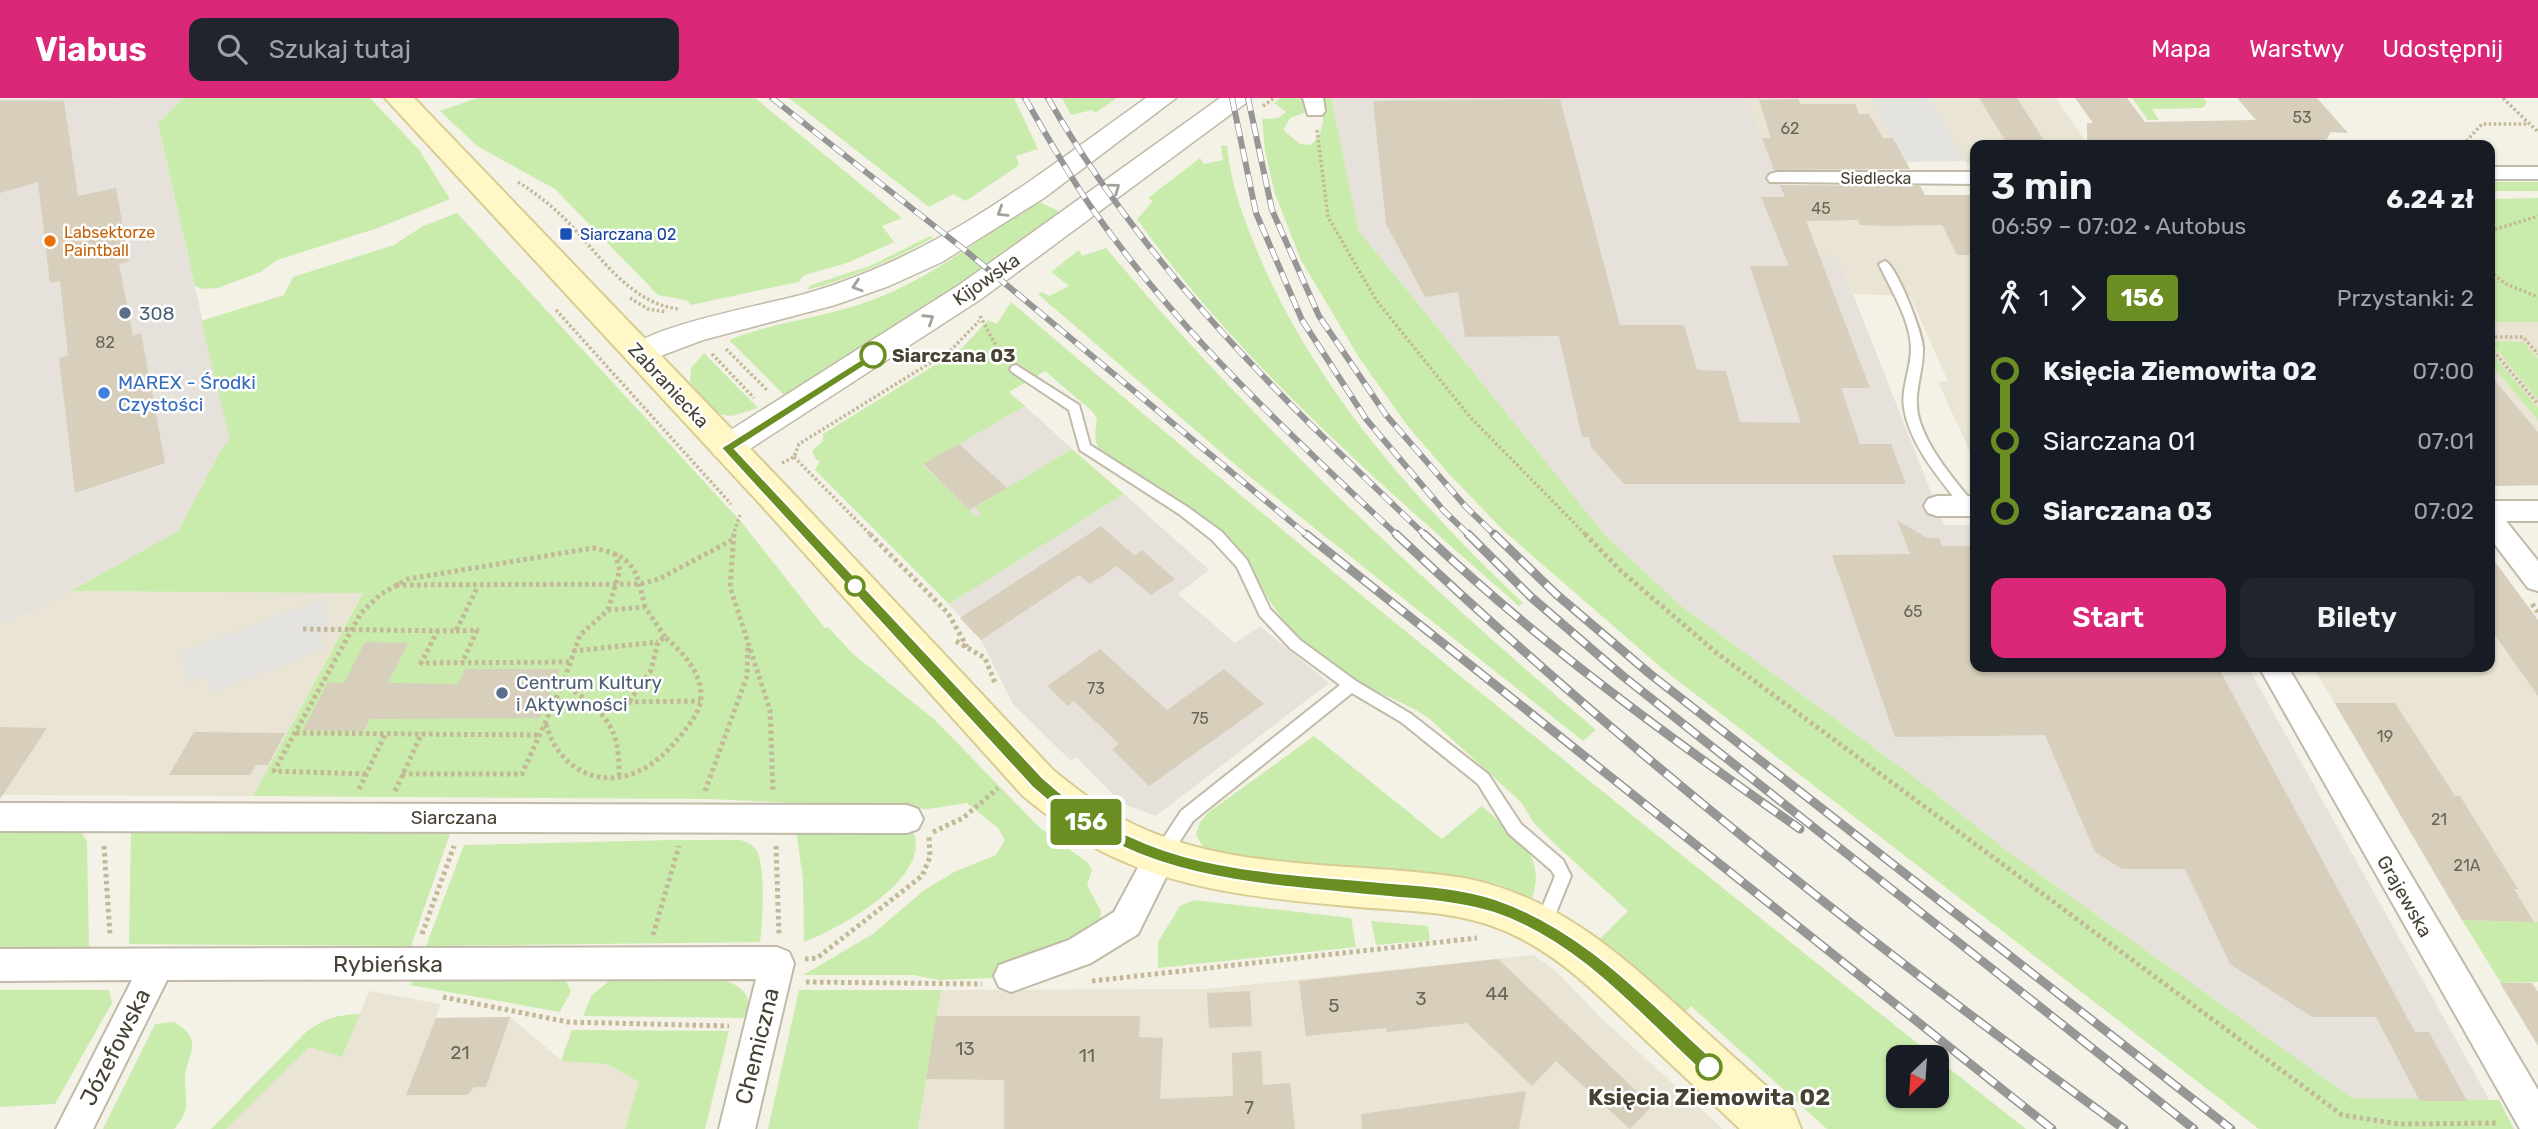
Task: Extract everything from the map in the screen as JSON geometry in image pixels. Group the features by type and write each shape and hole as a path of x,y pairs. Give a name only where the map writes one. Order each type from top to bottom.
{"main road":[{"name":"Zabraniecka","path":"400,98 1038,783 1062,805 1094,827 1160,858 1248,876 1466,899 1492,905 1542,927 1575,946 1601,967 1776,1129"}],"street":[{"path":"639,354 659,342 815,302 920,261 1017,202 1163,98"},
{"name":"Kijowska","path":"727,448 970,292 1237,98"},
{"path":"2495,173 2538,173"},
{"name":"Siedlecka","path":"1777,178 1970,178"},
{"path":"1937,506 1970,506"},
{"path":"2495,511 2538,511"},
{"path":"2495,525 2538,581"},
{"name":"Grajewska","path":"2276,672 2537,1124"},
{"name":"Siarczana","path":"0,817 774,817 918,827"},
{"path":"999,980 1079,952 1126,923 1160,858"},
{"name":"Rybieńska","path":"0,965 411,964 787,973"},
{"name":"Józefowska","path":"74,1129 157,965"},
{"name":"Chemiczna","path":"737,1129 761,1027 787,973"}],"lane":[{"path":"1885,264 1916,341 1917,365 1909,394 1913,418 1937,466 1970,504"},
{"path":"1016,369 1075,408 1084,447 1173,504 1217,536 1242,564 1265,612 1295,644 1351,684 1406,718 1483,779 1515,829 1557,865 1563,876 1542,927"},
{"path":"1160,858 1186,816 1351,684"}],"path":[{"path":"2503,98 2538,132"},
{"path":"1314,105 1328,217 1376,300 1470,417 1620,570 1718,654 2342,1115 2381,1126 2537,1124"},
{"path":"2468,140 2482,124 2529,124"},
{"path":"514,179 555,209 644,298 665,307 685,308"},
{"path":"2495,229 2538,216"},
{"path":"2495,275 2504,283 2538,297"},
{"path":"548,301 731,504"},
{"path":"977,313 986,322 998,353 1016,369"},
{"path":"2495,337 2523,337 2538,354"},
{"path":"719,342 768,391"},
{"path":"706,349 755,398"},
{"path":"2495,353 2538,404"},
{"path":"794,457 948,613 962,635 971,661"},
{"path":"740,514 732,540 730,587 770,710 774,817 787,973"},
{"path":"395,585 640,584 659,579 732,540"},
{"path":"366,774 274,771 361,613 395,585 423,574 593,548 614,552 628,560 636,570 645,607 696,675 701,690 696,715 666,753 648,767 619,775 590,776 577,771 553,751 546,723"},
{"path":"402,775 522,774 563,683 573,651 587,626 608,610 618,585 620,570 614,552"},
{"path":"456,631 478,586"},
{"path":"608,610 645,607"},
{"path":"303,629 477,631 461,663"},
{"path":"438,630 421,663 569,662"},
{"path":"573,651 658,642 665,637"},
{"path":"629,702 651,670 658,642"},
{"path":"563,683 601,709 618,738 619,775"},
{"path":"601,709 629,702 700,701"},
{"path":"295,733 539,735"},
{"path":"345,817 386,733"},
{"path":"383,817 422,733"},
{"path":"787,973 817,958 922,876 930,860 931,844 918,827 963,818 1006,781"},
{"path":"102,817 112,966"},
{"path":"411,964 464,817"},
{"path":"1087,982 1492,937"},
{"path":"787,973 952,985 999,980"},
{"path":"432,995 568,1022 761,1027"}],"shaded area":[{"path":"183,98 158,125 230,440 222,448 178,531 34,612 0,624 0,99"},
{"path":"1331,98 1746,98 1810,255 1838,256 1944,525 1970,525 1970,672 2251,672 2489,1099 2467,1101 2352,1098 2006,850 1922,783 1680,605 1606,536 1359,231"},
{"path":"1746,98 1870,98 1906,162 1771,162"},
{"path":"1870,98 1928,98 1966,161 1906,162"},
{"path":"1928,98 2056,98 2085,140 1970,140 1970,164 1967,164"},
{"path":"1970,195 1970,452 1938,382 1948,381 1910,296 1853,294 1838,256 1810,256 1785,197"},
{"path":"2495,322 2538,322 2538,486 2495,486"},
{"path":"1025,406 1072,449 976,507 983,514 977,517 923,464"},
{"path":"1124,494 1209,570 1178,594 1235,643 1260,626 1329,683 1156,816 1121,803 1077,758 1070,760 1013,704 981,640 949,604"},
{"path":"2496,563 2538,620 2538,922 2462,920 2316,672 2495,672"},
{"path":"71,591 363,592 253,796 0,795 0,624 34,612"},
{"path":"322,599 330,630 321,634 324,649 212,693 208,676 187,684 182,652"},
{"path":"1533,955 1556,971 1601,1018 1723,1129 918,1129 941,990 1207,989"},
{"path":"369,991 440,1004 436,1018 510,1017 561,1060 607,1064 639,1082 625,1129 226,1129 309,1047 342,1057"}],"green space":[{"path":"183,98 370,98 419,150 450,199 378,228 277,260 261,272 218,288 203,289 195,286 158,124"},
{"path":"477,98 755,98 902,218 882,226 894,242 847,263 805,275 798,282 691,305 686,300 658,295 555,189 477,146 440,111"},
{"path":"789,98 1014,98 1038,149 1016,156 1019,165 966,201 953,194 929,207"},
{"path":"1062,98 1117,98 1095,113 1092,110 1071,115"},
{"path":"1280,98 1305,98 1306,112 1290,118 1283,130 1300,144 1311,145 1321,129 1323,98 1331,98 1359,231 1606,536 1680,605 1922,783 2006,850 2352,1098 2499,1100 2514,1129 2259,1129 1664,670 1504,531 1448,473 1407,425 1360,359 1301,260 1275,194 1265,151 1262,119 1278,118 1286,112 1274,103"},
{"path":"2132,98 2203,98 2207,102 2203,108 2152,109 2159,120 2148,120"},
{"path":"1221,145 1227,146 1236,191 1262,263 1313,359 1343,403 1410,487 1446,527 1523,603 1519,606 1366,470 1268,375 1178,273 1137,219 1153,201 1148,198 1200,158 1204,164 1223,160"},
{"path":"2495,182 2538,182 2538,191 2495,191"},
{"path":"2538,198 2538,322 2495,322 2495,199"},
{"path":"1035,200 1061,212 951,292 784,395 729,340 850,307 890,293 955,257"},
{"path":"457,213 743,524 825,628 828,627 853,654 935,720 1039,827 1088,863 1092,870 1087,885 1101,911 1100,922 1088,935 993,978 939,980 913,975 803,975 873,934 923,891 954,872 996,855 1005,840 998,828 967,803 928,809 710,799 253,796 363,593 71,591 178,531 222,448 230,440 201,321 284,295 293,277 394,245 423,226"},
{"path":"930,236 933,238 887,261 807,290 811,285 870,266"},
{"path":"1106,248 1220,377 1280,439 1466,617 1596,730 1583,741 1245,473 1038,294 1042,292 1049,296 1069,286 1051,272 1079,250 1082,256"},
{"path":"1011,302 1470,684 1920,1045 1886,1045 1886,1108 1950,1108 1950,1069 2026,1129 1827,1129 1691,1006 1682,1015 1597,942 1628,911 1534,823 1521,802 1432,721 1348,676 1306,644 1275,609 1247,559 1226,534 1182,502 1119,466 1101,452 1096,441 1097,419 1093,412 1045,371 1009,392 1025,406 923,465 977,517 982,514 975,507 1072,449 1124,494 949,604 815,470 820,461 812,451 823,441 823,434 961,349 988,320 997,324"},
{"path":"2495,341 2523,342 2538,359 2538,400 2495,347"},
{"path":"704,353 758,408 732,416 717,414 690,382 691,368"},
{"path":"2495,357 2538,408 2538,420 2495,369"},
{"path":"1314,736 1442,839 1482,806 1515,835 1531,856 1536,882 1532,898 1497,884 1477,880 1249,857 1204,849 1196,835 1200,822 1209,812"},
{"path":"795,824 899,825 914,834 915,851 908,868 895,885 878,900 838,926 804,942 803,879"},
{"path":"77,826 87,841 89,948 0,947 0,833 20,827"},
{"path":"131,828 452,828 411,946 129,944"},
{"path":"740,840 755,848 760,861 762,884 760,942 426,946 464,845"},
{"path":"1194,900 1351,918 1356,947 1158,968 1158,942 1180,906"},
{"path":"2462,920 2538,922 2538,982 2501,983"},
{"path":"1371,921 1428,926 1430,940 1376,945"},
{"path":"664,974 720,979 734,984 744,992 748,1001 748,1018 583,1016 592,995 615,976"},
{"path":"564,977 571,991 560,1012 410,985 416,978"},
{"path":"0,990 109,990 112,1003 55,1104 0,1107"},
{"path":"799,990 941,990 918,1129 768,1129"},
{"path":"360,1014 342,1057 309,1047 226,1129 211,1129 305,1033 331,1018"},
{"path":"174,1022 184,1029 192,1042 185,1079 186,1105 180,1122 174,1129 103,1129 155,1024"},
{"path":"572,1030 729,1031 705,1129 625,1129 639,1082 607,1064 561,1061"}],"building":[{"path":"1979,98 2017,98 2044,140 2005,140"},
{"path":"2075,98 2127,98 2145,122 2256,120 2237,98 2317,98 2348,133 2331,132 2324,140 2087,140 2087,123 2093,123"},
{"path":"1560,99 1620,325 1684,325 1697,370 1726,371 1740,422 1801,423 1750,266 1789,266 1761,197 1785,197 1780,185 1920,186 1925,195 1970,195 1970,255 1957,255 1942,225 1889,226 1860,225 1858,220 1806,221 1870,388 1841,388 1860,444 1891,444 1906,484 1624,484 1591,447 1589,437 1582,437 1559,336 1465,337 1458,292 1425,297 1386,224 1373,101"},
{"path":"1798,99 1800,104 1855,104 1859,114 1869,114 1883,138 1893,138 1910,169 1774,170 1762,138 1771,138 1759,100"},
{"path":"0,101 64,101 78,196 116,188 129,261 119,264 133,336 141,333 165,463 75,493 59,358 68,355 60,281 50,283 38,182 0,193"},
{"path":"2495,381 2538,432 2538,485 2495,486"},
{"path":"959,444 1007,488 969,510 923,464"},
{"path":"1897,520 1927,538 1939,538 1942,546 1970,546 1970,672 2221,672 2415,1032 2429,1032 2467,1101 2420,1101 2376,1017 2312,1017 2230,964 2185,869 2122,869 2095,852 2045,735 1895,737 1832,555 1910,554"},
{"path":"1101,526 1134,555 1130,558 1142,550 1175,579 1151,595 1117,566 1090,584 1079,575 981,640 960,618"},
{"path":"2495,562 2538,620 2538,696 2495,635"},
{"path":"365,642 408,643 388,683 458,684 465,669 560,669 540,718 370,719 364,731 303,730 328,682 344,683"},
{"path":"1100,649 1167,710 1224,669 1264,704 1149,786 1112,749 1119,744 1074,701 1068,706 1047,686"},
{"path":"2335,703 2395,703 2455,796 2460,796 2518,889 2514,889 2534,922 2462,920"},
{"path":"0,727 47,728 0,799"},
{"path":"194,732 285,733 268,765 256,765 250,775 169,775"},
{"path":"1498,959 1652,1106 1630,1129 1556,1061 1532,1086 1467,1023 1387,1032 1386,1028 1306,1036 1299,981"},
{"path":"2500,983 2532,983 2538,992 2538,1046"},
{"path":"1250,991 1252,1026 1209,1028 1207,993"},
{"path":"936,1016 1140,1016 1139,1037 1163,1038 1160,1099 1233,1096 1232,1053 1261,1051 1263,1085 1290,1083 1295,1129 1004,1129 1004,1080 926,1079"},
{"path":"510,1017 486,1087 474,1087 467,1095 406,1095 436,1018"},
{"path":"1526,1091 1519,1129 1362,1129 1361,1114"}],"railway":[{"path":"772,98 966,251 1308,536"},
{"path":"1025,98 1091,207 1160,296 1276,420 1398,536"},
{"path":"1048,98 1086,160 1173,276 1270,384 1426,536"},
{"path":"1232,98 1256,213 1302,320 1366,419 1444,511 1470,536"},
{"path":"1248,98 1272,210 1319,316 1386,415 1466,507 1496,536"},
{"path":"1306,534 2052,1129"},
{"path":"1396,534 1570,692 1751,843 1936,988 2124,1129"},
{"path":"1424,534 1513,614 1607,689 1800,829"},
{"path":"1494,534 1556,594 1650,674 2231,1129"},
{"path":"1470,536 1531,597 1624,677 2194,1129"}],"bus line":[{"name":"156","path":"873,355 727,448 1038,783 1062,805 1094,827 1125,843 1160,858 1204,869 1466,899 1521,916 1575,946 1709,1067"}],"place":[{"name":"Siarczana 02","path":"566,234"},
{"name":"Labsektorze Paintball","path":"50,241"},
{"name":"308","path":"125,313"},
{"name":"Siarczana 03","path":"873,355"},
{"name":"MAREX - Środki Czystości","path":"104,393"},
{"name":"Centrum Kultury i Aktywności","path":"502,693"},
{"name":"Księcia Ziemowita 02","path":"1709,1067"}]}
